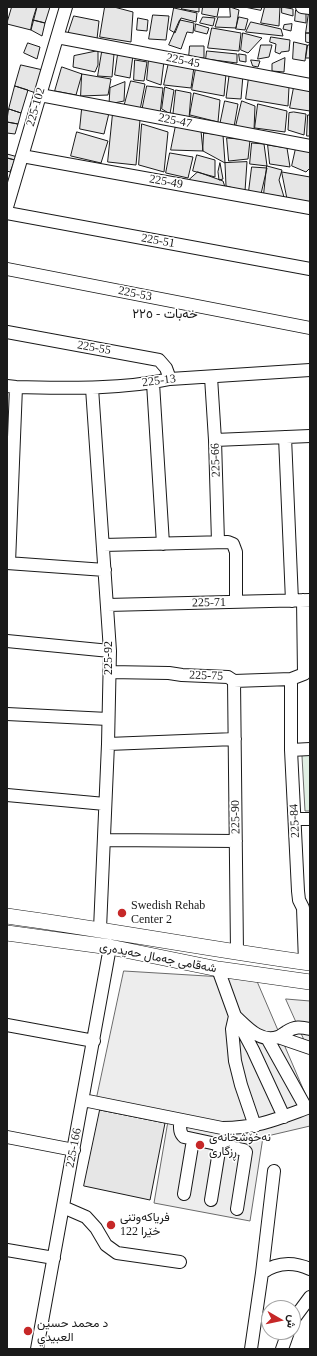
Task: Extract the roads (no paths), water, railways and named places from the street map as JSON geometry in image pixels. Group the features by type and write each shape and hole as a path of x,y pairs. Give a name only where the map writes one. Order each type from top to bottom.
{"main road":[{"name":"شەقامی جەمال حەیدەری","path":"7,916 100,929 307,962"},
{"name":"شەقامی جەمال حەیدەری","path":"7,933 110,947 218,969 310,982"}],"street":[{"name":"225-102","path":"7,207 66,7"},
{"path":"302,7 310,8"},
{"name":"225-45","path":"57,37 310,85"},
{"name":"225-47","path":"40,95 310,146"},
{"name":"225-49","path":"22,156 310,208"},
{"name":"225-51","path":"7,213 310,268"},
{"name":"225-53","path":"7,269 310,328"},
{"name":"225-55","path":"7,332 159,360 166,368 170,379"},
{"name":"225-13","path":"11,386 92,388 153,383 170,379 310,370"},
{"name":"225-66","path":"211,377 223,542"},
{"path":"153,383 163,544"},
{"path":"11,386 8,563 105,570"},
{"name":"225-92","path":"92,388 110,651 108,744 100,929"},
{"path":"215,440 310,436"},
{"path":"285,437 307,640"},
{"path":"103,546 223,542 233,544 236,552 236,602"},
{"name":"225-71","path":"107,605 302,600"},
{"path":"7,640 110,651"},
{"name":"225-84","path":"307,640 304,674 296,677 291,750 296,819 299,900 303,908 307,962"},
{"name":"225-75","path":"109,672 228,676 234,681 296,677"},
{"name":"225-90","path":"234,681 237,952"},
{"path":"7,714 108,719"},
{"path":"108,744 235,739"},
{"path":"291,750 310,749"},
{"path":"7,796 105,804"},
{"path":"296,819 310,819"},
{"path":"104,840 236,841"},
{"name":"225-166","path":"37,1349 110,947"},
{"path":"218,969 236,1016 284,1117"},
{"path":"236,1016 258,1036 273,1037 310,1048"},
{"path":"236,1016 232,1029 235,1061 241,1085 255,1126"},
{"path":"7,1025 94,1041"},
{"path":"273,1037 300,1026 310,1029"},
{"path":"83,1100 222,1128 255,1126 284,1117 308,1108 273,1037"},
{"path":"180,1120 181,1135 184,1137 244,1150 246,1152 237,1209"},
{"path":"7,1137 74,1150"},
{"path":"184,1194 193,1140"},
{"path":"212,1200 220,1145"},
{"path":"251,1349 262,1273 274,1170"},
{"path":"63,1207 86,1217 96,1228 106,1245 117,1252 180,1262"},
{"path":"7,1250 54,1258"},
{"path":"262,1273 268,1268 285,1264 301,1265 310,1269"},
{"path":"301,1309 310,1297"}],"place":[{"name":"Swedish Rehab Center 2","path":"122,913"},
{"name":"نەخۆشخانەی ڕزگاری","path":"200,1145"},
{"name":"فریاکەوتنی خێرا 122","path":"111,1225"},
{"name":"د محمد حسين العبيدي","path":"28,1331"}],"district":[{"name":"خەبات - ٢٢٥","path":"165,315"}]}
